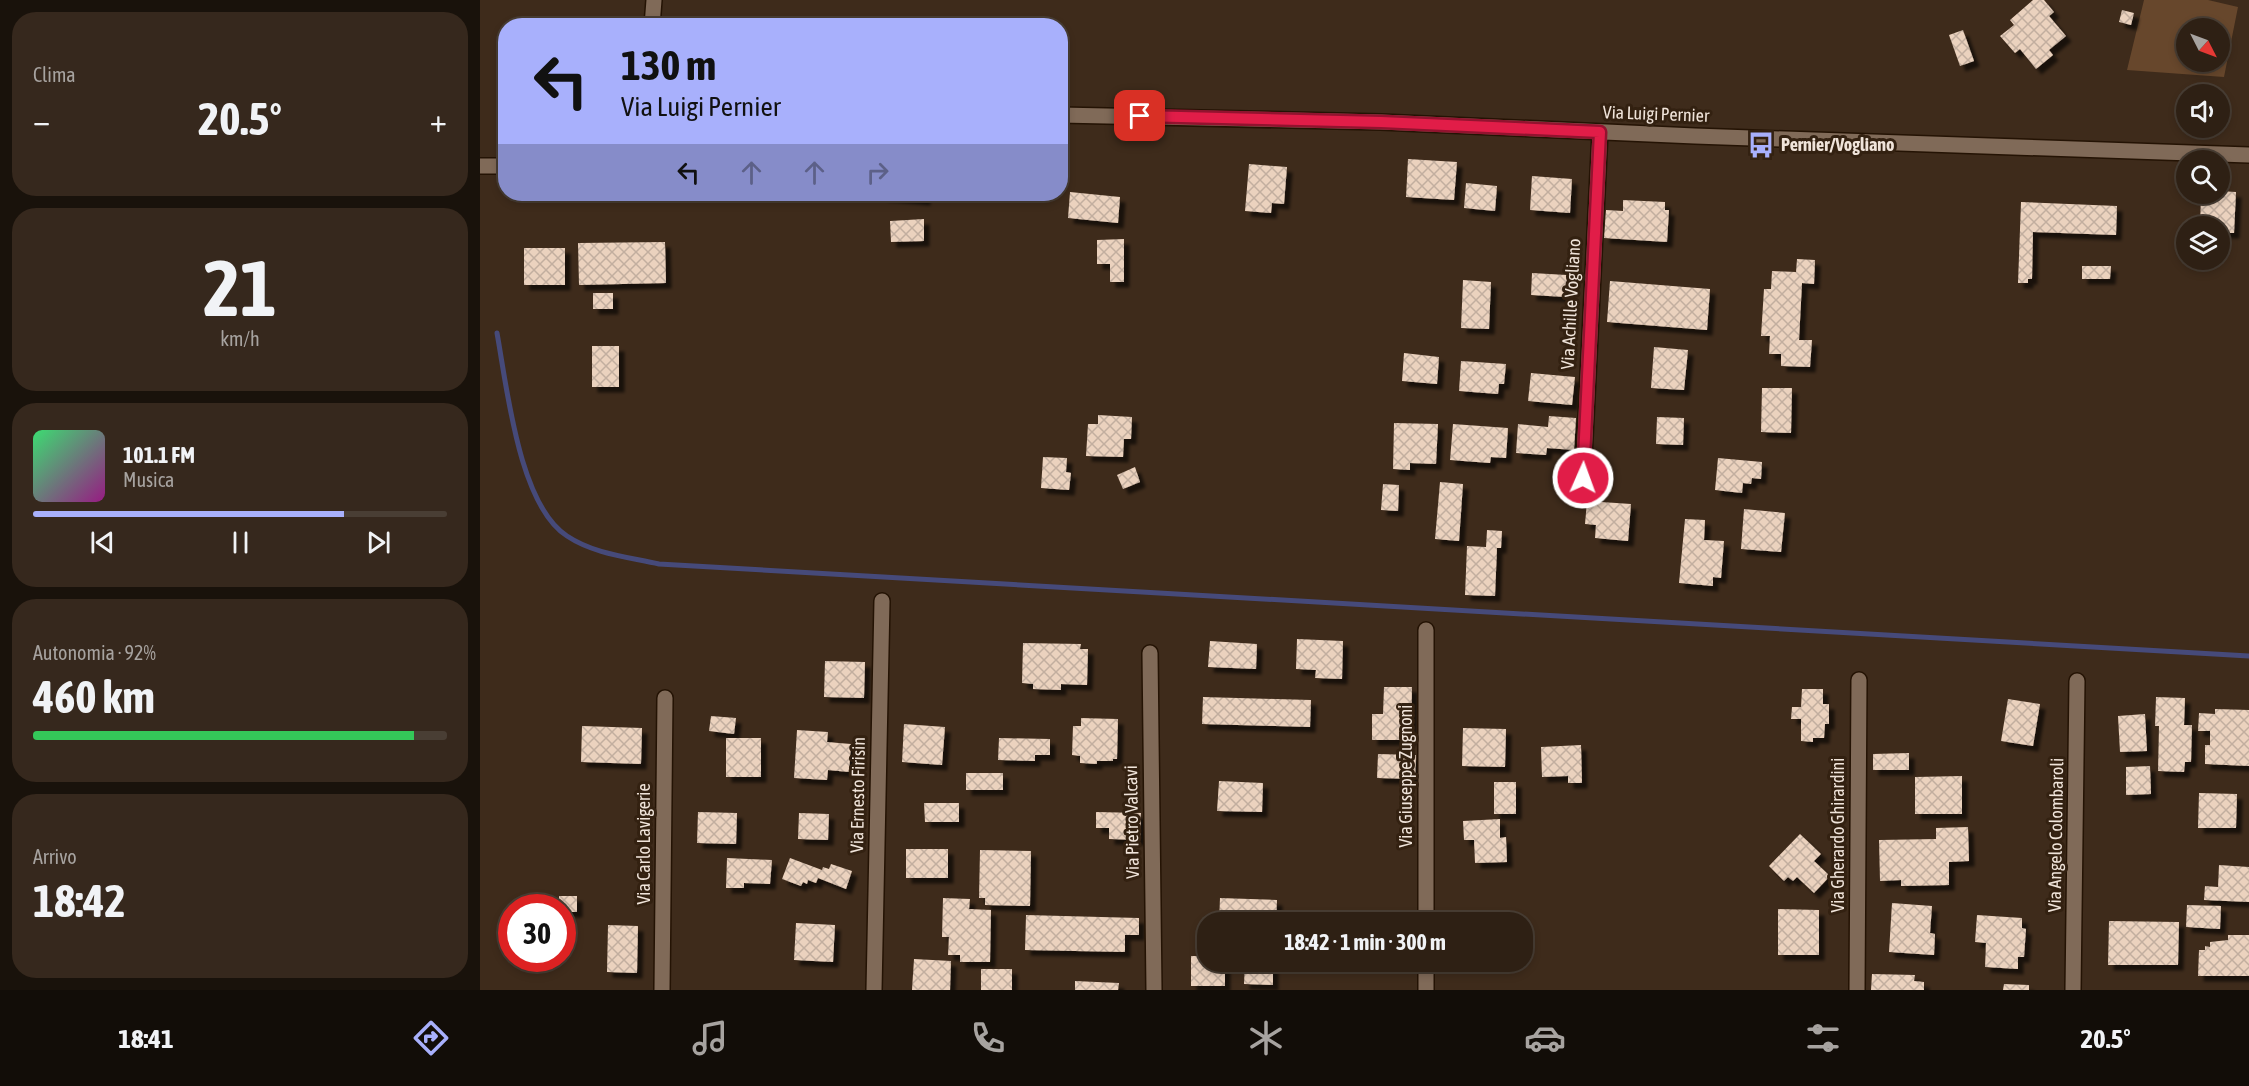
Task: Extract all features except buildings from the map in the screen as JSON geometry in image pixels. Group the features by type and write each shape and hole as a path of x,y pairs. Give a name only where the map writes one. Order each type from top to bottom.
{"street":[{"path":"653,18 654,0"},
{"name":"Via Luigi Pernier","path":"1068,116 1381,122 2249,155"},
{"name":"Via Achille Vogliano","path":"1583,478 1600,132"},
{"path":"480,165 498,166"},
{"name":"Via Ernesto Firisin","path":"874,990 882,601"},
{"name":"Via Giuseppe Zugnoni","path":"1426,630 1426,912"},
{"name":"Via Pietro Valcavi","path":"1150,653 1154,990"},
{"name":"Via Gherardo Ghirardini","path":"1857,990 1859,680"},
{"name":"Via Angelo Colombaroli","path":"2073,990 2077,681"},
{"name":"Via Carlo Lavigerie","path":"662,990 664,698"},
{"path":"1426,972 1426,990"}],"shaded area":[{"path":"2144,0 2208,0 2238,7 2230,47 2230,18 2176,18 2176,72 2225,72 2224,77 2127,70"}],"waterway":[{"path":"497,333 511,413 526,473 537,499 551,521 567,536 588,547 659,564 2249,656"}],"place":[{"name":"Pernier/Vogliano","path":"1761,145"}],"route":[{"path":"1140,116 1381,122 1600,132 1583,478"}]}
